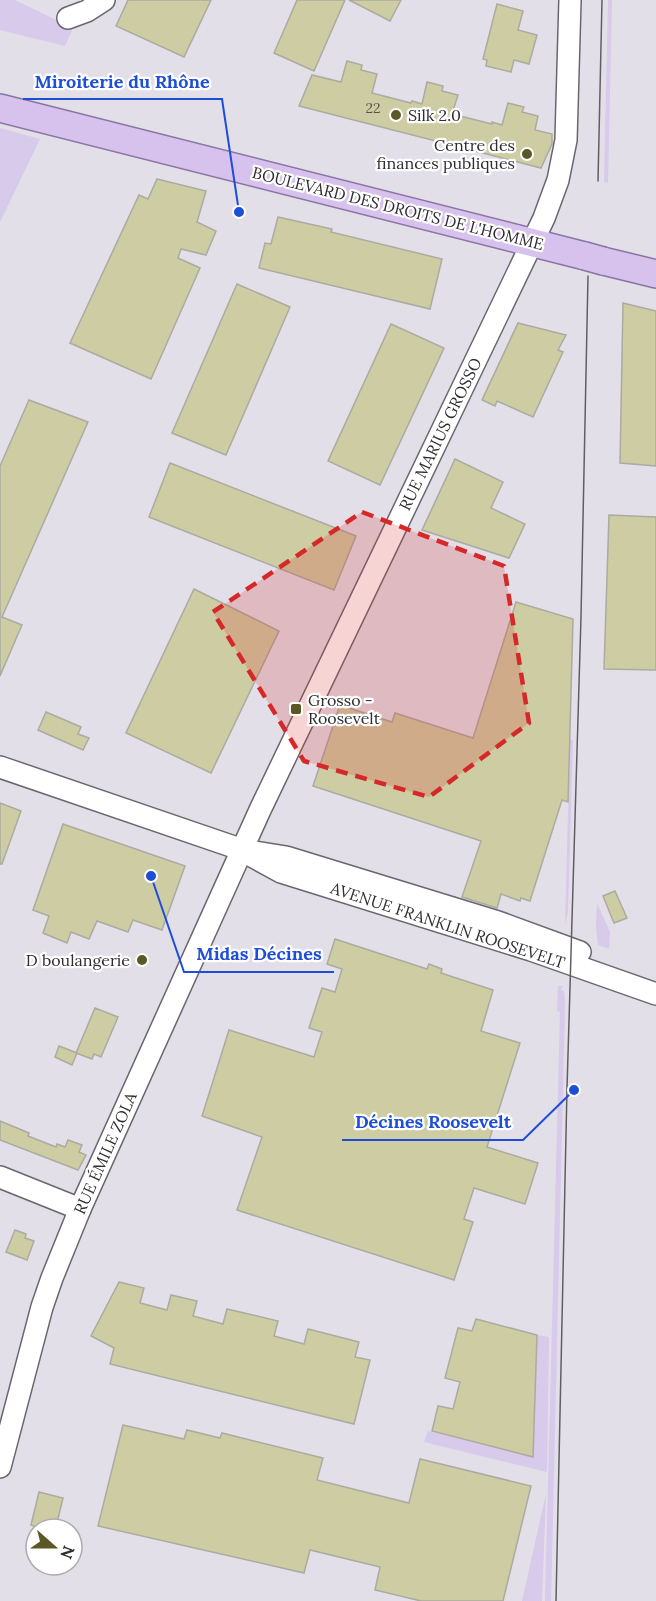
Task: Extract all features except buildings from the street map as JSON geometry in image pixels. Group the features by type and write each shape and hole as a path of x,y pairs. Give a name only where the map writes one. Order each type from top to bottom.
{"main road":[{"name":"BOULEVARD DES DROITS DE L'HOMME","path":"0,108 656,274"}],"street":[{"path":"68,18 87,11 104,0"},
{"name":"RUE MARIUS GROSSO","path":"242,850 533,243 558,180 566,140 570,0"},
{"name":"AVENUE FRANKLIN ROOSEVELT","path":"0,767 242,850 281,872 533,943 646,977 656,984"},
{"name":"RUE ÉMILE ZOLA","path":"0,1467 42,1307 52,1278 80,1209 242,850"},
{"name":"AVENUE FRANKLIN ROOSEVELT","path":"533,943 656,993"},
{"path":"0,1177 80,1209"}],"highlighted area":[{"path":"362,512 504,566 529,723 429,797 304,761 213,612"}],"shaded area":[{"path":"0,0 15,0 73,28 65,46 0,30"},
{"path":"608,0 612,0 608,183 604,182"},
{"path":"0,128 40,139 0,222"},
{"path":"570,739 573,740 568,912 565,924"},
{"path":"597,903 610,932 609,949 598,945"},
{"path":"558,986 563,986 561,990 564,991 565,1004 551,1601 545,1601 560,1012 557,1011"},
{"path":"537,1335 549,1337 547,1472 424,1442 428,1431 533,1456"},
{"path":"546,1494 542,1601 522,1601"}],"tram line":[{"path":"598,181 602,0"},
{"path":"556,1601 588,276"}],"place":[{"name":"Silk 2.0","path":"396,115"},
{"name":"Centre des finances publiques","path":"527,154"},
{"name":"Miroiterie du Rhône","path":"239,212"},
{"name":"Grosso - Roosevelt","path":"296,709"},
{"name":"Midas Décines","path":"151,876"},
{"name":"D boulangerie","path":"142,960"},
{"name":"Décines Roosevelt","path":"574,1090"}]}
